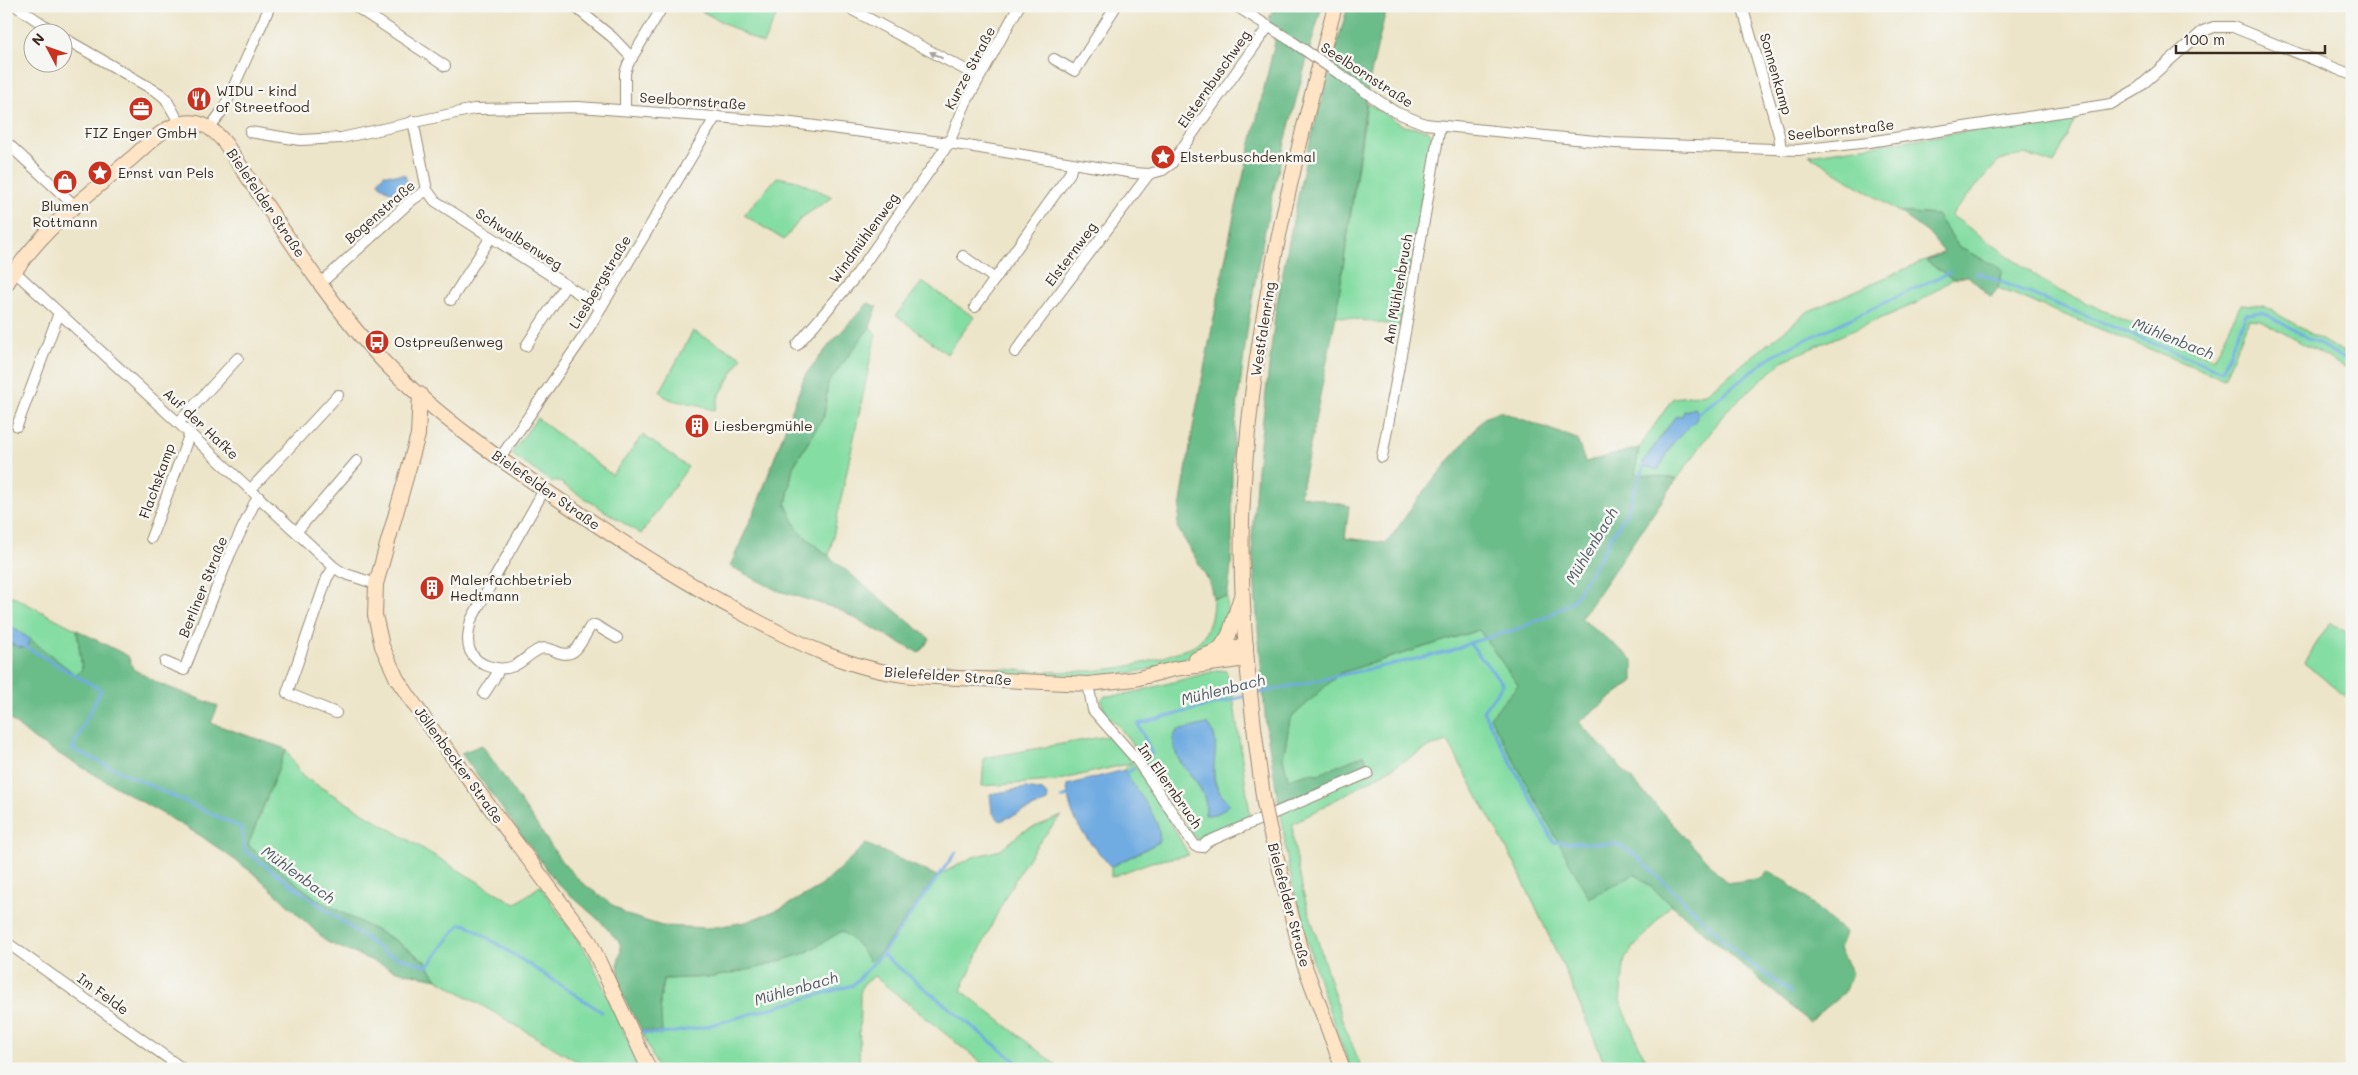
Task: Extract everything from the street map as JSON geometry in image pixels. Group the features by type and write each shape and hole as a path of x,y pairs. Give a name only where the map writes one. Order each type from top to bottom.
{"main road":[{"name":"Westfalenring","path":"1246,652 1242,591 1244,483 1250,415 1273,265 1294,163 1334,6"},
{"path":"6,285 10,269 74,205 159,135 180,124 197,123 210,128"},
{"name":"Bielefelder Straße","path":"210,128 225,143 321,283 378,355 420,394 500,458 544,490 643,556 707,594 788,638 856,666 886,673 913,676 1088,684 1135,679 1246,652"},
{"name":"Jöllenbecker Straße","path":"420,394 418,435 372,582 375,615 382,646 397,679 590,942 649,1069"},
{"name":"Jöllenbecker Straße","path":"418,435 440,411"},
{"path":"1219,650 1229,635 1242,591"},
{"name":"Bielefelder Straße","path":"1174,669 1219,650 1246,652"},
{"name":"Bielefelder Straße","path":"1246,652 1251,705 1268,827 1304,964 1343,1069"}],"street":[{"path":"16,6 39,22"},
{"path":"210,128 224,108 270,6"},
{"path":"355,6 445,66"},
{"path":"574,6 612,37 632,58"},
{"path":"625,110 625,73 663,6"},
{"path":"845,6 979,78"},
{"name":"Kurze Straße","path":"949,143 979,78 1019,6"},
{"path":"1054,59 1074,71 1116,6"},
{"name":"Seelbornstraße","path":"1236,6 1290,40 1395,112 1412,120 1440,126 1615,143 1798,150 1868,142 2111,104 2137,89 2203,31 2214,27 2233,27 2352,75"},
{"name":"Sonnenkamp","path":"1742,6 1781,150"},
{"name":"Elsternbuschweg","path":"1134,173 1149,174 1163,170 1171,164 1268,27"},
{"path":"72,43 159,93 166,99 180,124"},
{"name":"Seelbornstraße","path":"250,132 300,140 321,140 341,138 474,109 565,107 716,116 949,143 1072,165 1134,173"},
{"name":"Liesbergstraße","path":"500,458 563,369 716,116"},
{"name":"Bogenstraße","path":"321,283 412,200 427,190 413,121"},
{"name":"Am Mühlenbruch","path":"1382,457 1440,126"},
{"path":"6,142 74,205"},
{"name":"Windmühlenweg","path":"797,345 852,281 949,143"},
{"path":"975,307 1070,173 1072,165"},
{"name":"Elsternweg","path":"1015,352 1149,174"},
{"name":"Schwalbenweg","path":"427,190 435,201 600,307"},
{"path":"451,300 491,237"},
{"path":"963,256 995,279"},
{"name":"Auf der Hafke","path":"10,269 179,422 334,567 343,573 372,582"},
{"path":"526,346 566,285"},
{"path":"17,426 59,312"},
{"path":"179,422 238,358"},
{"path":"251,489 338,395"},
{"name":"Flachskamp","path":"151,538 190,433"},
{"path":"297,531 357,461"},
{"path":"544,490 471,620 468,636 470,651 477,659 496,668 514,666 541,649 549,649 563,655 570,654 576,650 590,627 595,626 617,638"},
{"name":"Berliner Straße","path":"165,662 184,670 230,554 254,504 260,497"},
{"path":"334,567 328,578 287,693 336,713"},
{"path":"484,694 497,674 496,668"},
{"name":"Im Ellernbruch","path":"1088,684 1093,710 1136,759 1195,846 1202,847 1207,842 1368,773"},
{"name":"Im Felde","path":"6,942 183,1069"}],"green space":[{"path":"692,6 781,6 763,44"},
{"path":"1276,6 1322,6 1285,144 1255,284 1233,446 1232,549 1227,597 1213,598 1209,581 1177,527 1195,415 1234,215 1275,42 1269,18"},
{"path":"1348,6 1387,6 1369,82 1336,316 1300,495 1349,506 1345,538 1387,543 1417,500 1484,418 1499,411 1577,439 1585,462 1639,448 1635,474 1677,479 1581,618 1633,660 1633,681 1579,722 1727,883 1762,878 1767,871 1785,880 1845,933 1839,949 1852,973 1844,993 1809,1022 1636,874 1589,898 1490,717 1518,685 1479,630 1340,673 1290,719 1283,758 1288,779 1308,773 1319,774 1364,755 1368,764 1279,806 1266,727 1256,604 1252,539 1257,469 1276,307 1307,152"},
{"path":"1367,103 1404,126 1428,130 1432,135 1400,326 1336,316"},
{"path":"2077,115 2054,164 2024,154 1999,161 1951,215 2055,289 2214,359 2241,304 2264,306 2352,358 2352,371 2260,320 2249,319 2224,379 1998,288 2002,270 1959,247 1936,215 1899,212 1809,155"},
{"path":"777,177 797,181 833,197 801,218 784,240 744,215"},
{"path":"1899,212 1936,215 1959,247 2003,270 1998,288 1991,297 1968,276 1953,279 1926,261 1944,252 1928,233"},
{"path":"1944,252 1926,261 1953,279 1917,303 1784,360 1726,411 1677,479 1635,474 1639,448 1673,398 1705,394 1809,311","holes":["1682,416 1696,420 1673,443 1658,470 1644,466 1643,462 1675,417"]},
{"path":"922,282 974,317 947,354 896,315"},
{"path":"868,303 877,307 870,327 828,383 824,416 793,467 786,505 799,532 930,639 919,653 838,609 776,590 730,566 756,508 805,375 830,344"},
{"path":"870,327 876,333 829,556 799,532 786,505 793,467 824,416 828,383"},
{"path":"693,331 742,357 719,396 715,410 668,399 660,392"},
{"path":"537,418 612,475 643,435 688,467 641,534 556,480 553,483 511,454"},
{"path":"6,593 77,630 82,669 76,675 6,623"},
{"path":"1227,597 1225,623 1218,641 1205,650 1165,665 1134,672 1072,678 945,672 943,663 1002,669 1062,672 1120,668 1149,661 1196,645 1208,627 1213,598"},
{"path":"2330,622 2352,636 2352,701 2304,663"},
{"path":"77,630 128,656 133,669 160,684 218,706 211,723 286,749 248,845 318,900 396,941 425,961 437,979 397,971 327,942 256,875 201,836 35,740 6,716 6,641 18,647 26,648 30,639 76,675 82,669"},
{"path":"1479,630 1519,685 1589,897 1635,874 1671,904 1625,958 1620,1000 1639,1046 1651,1069 1607,1069 1564,968 1514,862 1448,742 1429,747 1293,824 1293,839 1303,892 1341,1017 1362,1069 1351,1069 1332,1019 1307,942 1288,863 1279,806 1367,764 1364,755 1319,774 1308,773 1288,779 1283,758 1290,719 1340,673"},
{"path":"1219,670 1226,671 1232,690 1250,814 1248,819 1196,839 1144,759 1117,724 1105,714 1101,700 1105,696 1124,695","holes":["1173,738 1215,741 1214,775 1221,794 1205,814 1205,798 1178,758"]},
{"path":"1107,736 1129,757 1163,809 1189,855 1151,862 1111,877 1111,867 1159,842 1124,770 1131,763 1055,781 982,786 984,758"},
{"path":"482,745 562,862 581,882 627,915 662,926 709,928 746,922 782,908 821,886 866,844 937,876 881,952 870,962 857,944 842,931 805,953 757,968 713,977 663,979 660,1002 662,1032 641,1029 620,991 618,962 621,951 620,943 601,922 557,883 461,753"},
{"path":"286,749 302,776 515,904 540,886 590,958 641,1069 590,1069 437,979 425,961 396,941 318,900 248,845"},
{"path":"1062,816 1030,855 1017,876 993,921 961,990 1061,1069 989,1069 874,976 863,984 860,993 859,1069 658,1069 642,1032 662,1035 660,1002 663,979 713,977 757,968 805,953 842,931 857,944 870,961 881,952 937,876 973,857 1001,850 1022,832"}],"water":[{"path":"384,174 405,175 407,182 402,191 393,193 381,186 379,181"},
{"path":"1695,408 1698,413 1696,420 1673,443 1658,470 1644,466 1643,462 1675,417 1682,416 1684,411"},
{"path":"6,623 30,639 26,648 18,647 6,641"},
{"path":"1207,724 1215,738 1214,780 1218,790 1229,803 1224,809 1212,815 1205,815 1205,799 1202,791 1178,758 1173,738 1177,731"},
{"path":"1124,770 1153,815 1159,834 1159,842 1111,867 1087,839 1076,821 1071,810 1067,785"},
{"path":"1026,788 1042,791 1048,796 1047,802 1000,821 992,812 990,794"}],"waterway":[{"name":"Mühlenbach","path":"1696,415 1773,355 1950,272"},
{"name":"Mühlenbach","path":"1976,274 1979,273 2222,371 2246,314 2262,312 2352,363"},
{"name":"Mühlenbach","path":"1255,694 1452,651 1469,643 1518,629 1550,615 1573,601 1626,513 1645,464"},
{"path":"1469,643 1503,684 1483,711 1554,842 1616,844 1633,853 1747,961 1791,992"},
{"name":"Mühlenbach","path":"24,646 101,690 72,749 242,828 244,850 387,954 428,966 460,924 468,925 602,1012"},
{"name":"Mühlenbach","path":"1146,760 1152,754 1138,724 1246,696"},
{"name":"Mühlenbach","path":"1124,775 1134,768"},
{"name":"Mühlenbach","path":"1061,798 1071,795"},
{"name":"Mühlenbach","path":"640,1031 653,1034 704,1027 853,985 882,954 956,852"},
{"path":"882,954 1025,1069"}],"place":[{"name":"WIDU - kind of Streetfood","path":"199,99"},
{"name":"FIZ Enger GmbH","path":"141,109"},
{"name":"Elsterbuschdenkmal","path":"1163,157"},
{"name":"Ernst van Pels","path":"100,173"},
{"name":"Blumen Rottmann","path":"65,182"},
{"name":"Ostpreußenweg","path":"377,342"},
{"name":"Liesbergmühle","path":"697,426"},
{"name":"Malerfachbetrieb Hedtmann","path":"432,588"}]}
